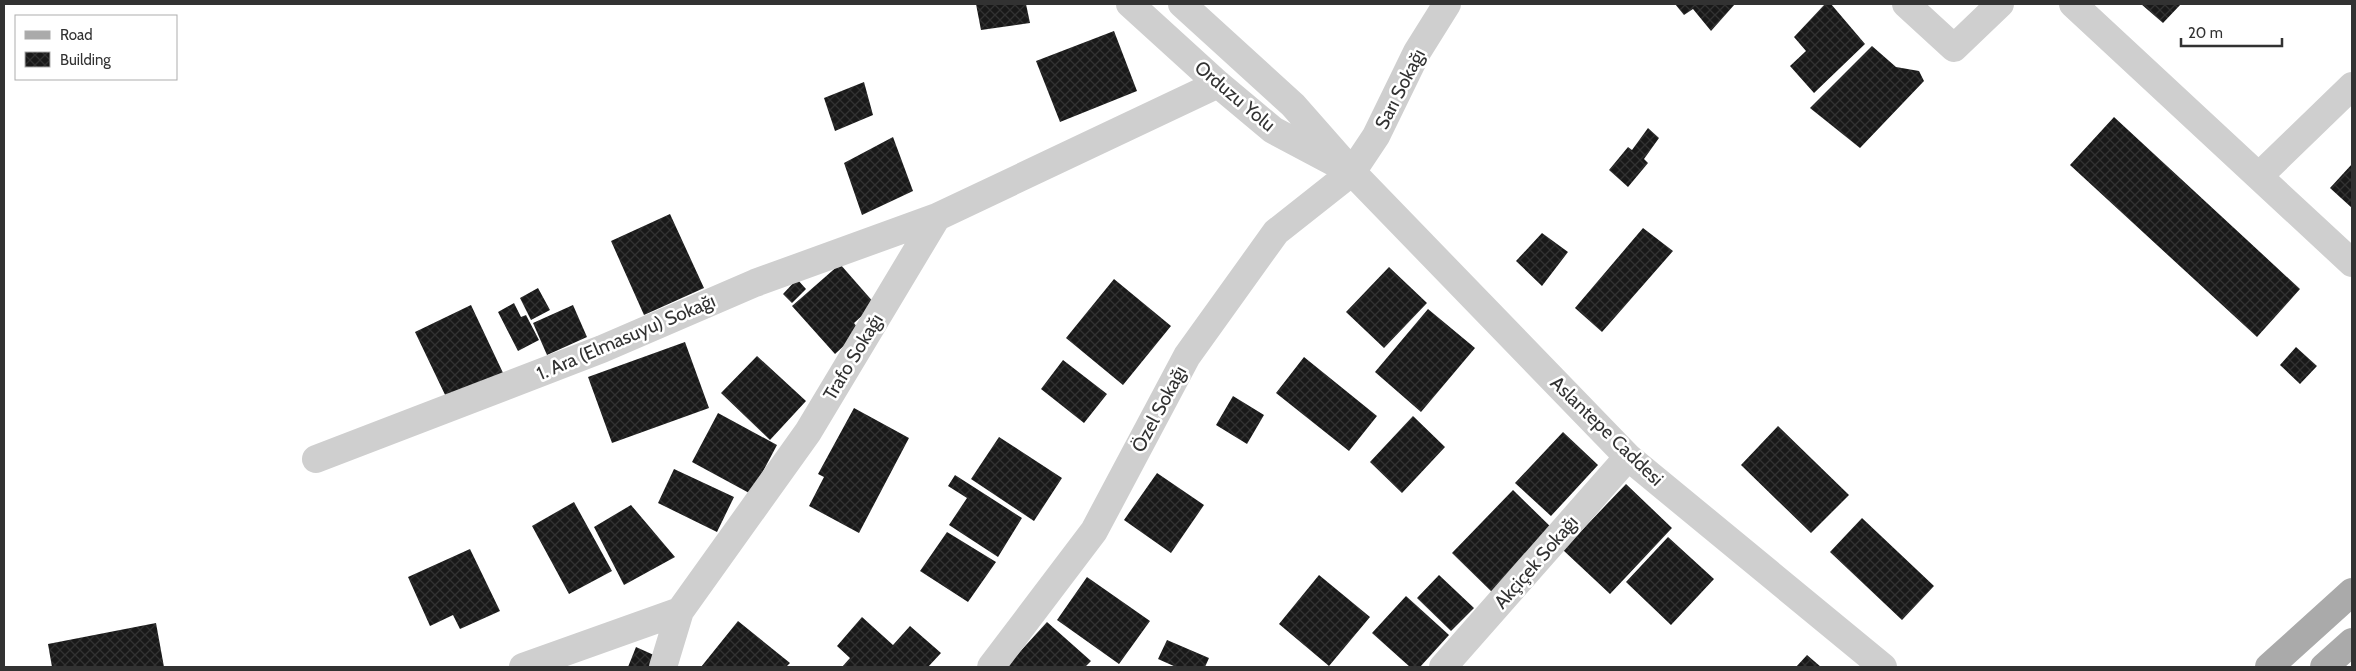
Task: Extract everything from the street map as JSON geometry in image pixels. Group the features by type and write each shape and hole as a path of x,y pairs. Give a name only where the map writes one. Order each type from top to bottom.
{"main road":[{"path":"2269,667 2352,592"}],"street":[{"name":"Orduzu Yolu","path":"1130,4 1218,84 1273,130 1352,172"},
{"name":"Aslantepe Caddesi","path":"1182,4 1293,105 1352,172 1628,456 1883,667"},
{"name":"Sarı Sokağı","path":"1352,172 1376,136 1417,52 1447,4"},
{"path":"1906,4 1954,48 2000,4"},
{"path":"2073,4 2352,264"},
{"path":"937,217 1218,84"},
{"path":"2259,176 2352,86"},
{"name":"Özel Sokağı","path":"991,667 1094,531 1187,356 1276,232 1352,172"},
{"name":"1. Ara (Elmasuyu) Sokağı","path":"316,459 602,349 755,283 937,217"},
{"name":"Trafo Sokağı","path":"663,667 680,611 808,432 937,217"},
{"path":"901,230 908,266"},
{"name":"Akçiçek Sokağı","path":"1443,667 1628,456"},
{"path":"523,667 680,611"}],"building":[{"path":"976,4 1026,4 1030,23 981,30"},
{"path":"1675,4 1735,4 1711,31 1693,9 1684,15"},
{"path":"1825,4 1831,4 1865,44 1814,93 1790,66 1806,51 1794,37"},
{"path":"2141,4 2181,4 2163,23"},
{"path":"1114,31 1137,91 1060,122 1036,61"},
{"path":"1872,46 1896,67 1919,71 1924,81 1860,148 1810,108"},
{"path":"864,82 873,115 835,131 824,98"},
{"path":"2114,117 2300,289 2257,337 2070,165"},
{"path":"1648,128 1659,138 1644,159 1648,163 1628,187 1609,170 1628,147 1632,150"},
{"path":"893,137 913,191 862,215 844,163"},
{"path":"2352,164 2352,208 2330,188"},
{"path":"670,214 704,288 644,315 611,241"},
{"path":"1643,228 1673,251 1602,332 1575,308"},
{"path":"1542,233 1568,252 1542,286 1516,261"},
{"path":"840,264 875,304 854,323 860,331 835,354 792,306"},
{"path":"1389,267 1427,303 1384,348 1346,312"},
{"path":"797,279 806,289 792,303 783,294"},
{"path":"1114,279 1171,326 1123,385 1066,338"},
{"path":"538,288 550,310 531,320 520,298"},
{"path":"514,303 521,317 526,315 539,340 518,351 498,312"},
{"path":"471,305 504,375 448,401 415,332"},
{"path":"573,305 587,337 547,355 533,323"},
{"path":"1428,309 1475,348 1421,412 1375,372"},
{"path":"685,342 709,408 612,443 588,377"},
{"path":"2296,347 2317,366 2300,384 2280,365"},
{"path":"757,356 806,401 770,440 721,393"},
{"path":"1304,357 1377,416 1349,451 1276,393"},
{"path":"1063,360 1107,394 1084,423 1041,389"},
{"path":"1233,396 1264,415 1247,444 1216,425"},
{"path":"854,408 909,438 859,533 809,506 824,477 818,474"},
{"path":"718,413 777,445 751,494 692,462"},
{"path":"1413,416 1445,447 1402,493 1370,462"},
{"path":"1778,426 1849,495 1811,533 1741,465"},
{"path":"1563,432 1598,465 1551,516 1515,483"},
{"path":"999,437 1062,478 1034,521 971,479"},
{"path":"674,469 734,497 717,532 658,503"},
{"path":"1157,473 1204,505 1171,553 1124,520"},
{"path":"955,475 1022,518 998,557 949,525 967,498 948,486"},
{"path":"1626,484 1672,528 1610,594 1563,550"},
{"path":"1513,490 1557,533 1496,596 1452,553"},
{"path":"574,502 612,571 569,594 532,526"},
{"path":"631,505 675,557 624,585 594,527"},
{"path":"1862,518 1934,586 1902,620 1830,552"},
{"path":"947,532 996,562 968,602 920,571"},
{"path":"1668,537 1714,579 1671,625 1626,582"},
{"path":"470,549 500,611 460,629 453,615 430,626 408,577"},
{"path":"1319,575 1370,617 1329,666 1279,624"},
{"path":"1439,575 1474,608 1451,631 1417,598"},
{"path":"1087,577 1150,621 1119,664 1057,620"},
{"path":"1406,596 1449,635 1420,667 1410,667 1372,633"},
{"path":"862,617 893,645 910,626 941,653 928,667 842,667 850,658 837,646"},
{"path":"738,621 790,663 786,667 701,667"},
{"path":"1047,622 1091,661 1085,667 1006,667"},
{"path":"156,623 164,667 52,667 48,644"},
{"path":"1167,640 1209,658 1205,667 1176,667 1158,659"},
{"path":"636,647 656,656 651,667 628,667"},
{"path":"1807,655 1821,667 1796,667"}]}
